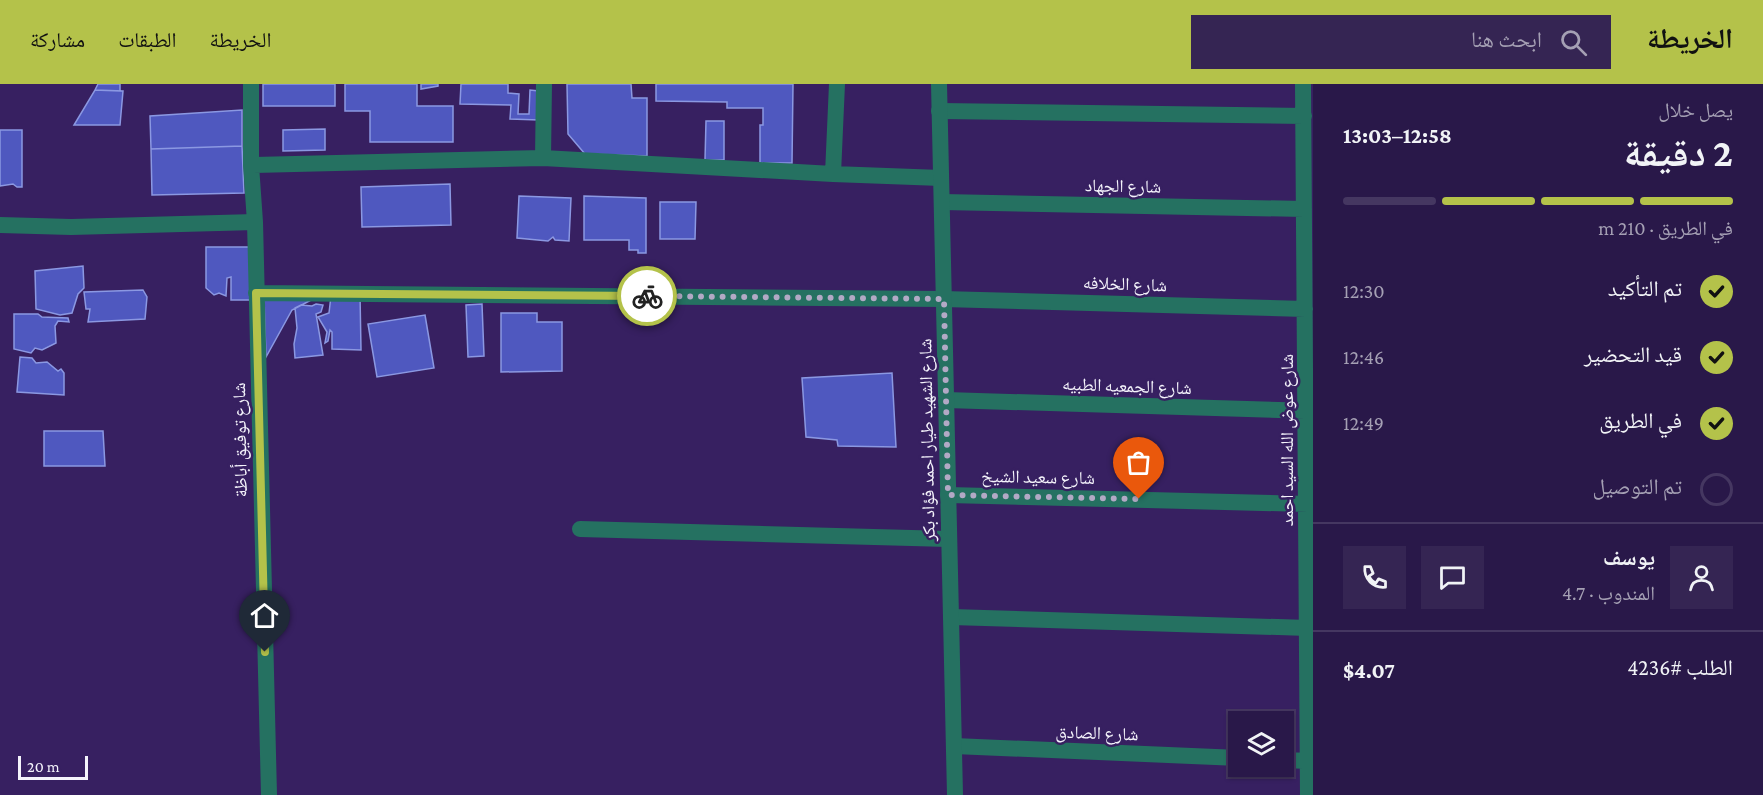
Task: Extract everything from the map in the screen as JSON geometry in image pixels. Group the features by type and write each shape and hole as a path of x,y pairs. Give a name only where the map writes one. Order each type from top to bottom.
{"street":[{"name":"شارع توفيق أباظة","path":"251,84 250,165 255,222 269,795"},
{"path":"543,158 544,84"},
{"path":"833,174 837,84"},
{"name":"شارع الشهيد طيار احمد فؤاد بكر","path":"939,84 955,795"},
{"name":"شارع عوض الله السيد احمد","path":"1303,84 1305,309 1310,411 1307,504 1308,795"},
{"path":"939,111 1304,116"},
{"path":"250,165 543,158 941,178"},
{"name":"شارع الجهاد","path":"942,202 1304,209"},
{"path":"0,225 71,227 255,222"},
{"name":"شارع الخلافه","path":"256,293 944,299 1305,309"},
{"name":"شارع الجمعيه الطبيه","path":"946,400 1310,411"},
{"name":"شارع سعيد الشيخ","path":"948,495 1307,504"},
{"path":"580,530 949,539"},
{"path":"951,617 1308,628"},
{"name":"شارع الصادق","path":"954,746 1228,758"},
{"path":"1294,760 1309,761"}],"building":[{"path":"98,84 120,84 120,91 95,90"},
{"path":"263,84 335,84 335,106 263,106"},
{"path":"345,84 417,84 417,106 453,106 453,142 370,142 370,111 345,111"},
{"path":"421,84 438,84 438,86 421,89"},
{"path":"461,84 508,84 508,93 519,94 518,114 529,114 530,90 539,91 539,120 510,119 511,105 460,104"},
{"path":"567,84 631,84 632,98 647,98 647,156 585,154 568,134"},
{"path":"656,84 793,84 792,163 760,163 760,125 763,125 763,108 727,108 727,102 656,101"},
{"path":"95,90 123,91 120,125 74,125"},
{"path":"242,110 242,146 151,149 150,116"},
{"path":"706,121 724,121 724,160 705,160"},
{"path":"325,129 325,150 283,151 283,130"},
{"path":"0,130 22,130 22,187 13,184 0,186"},
{"path":"242,146 244,193 152,195 151,149"},
{"path":"450,184 451,225 362,227 361,187"},
{"path":"519,196 571,198 569,241 555,240 553,237 548,241 517,238"},
{"path":"584,196 646,198 646,253 629,250 629,240 584,240"},
{"path":"660,202 696,202 695,239 660,239"},
{"path":"206,247 251,247 251,300 231,300 231,277 227,278 226,296 219,293 214,295 206,288"},
{"path":"83,266 84,288 78,294 72,313 60,315 36,309 35,271"},
{"path":"143,290 147,297 145,319 88,322 90,309 86,309 84,292"},
{"path":"360,294 361,350 332,349 332,332 330,330 328,341 325,343 327,332 318,317 329,313 331,296"},
{"path":"264,298 313,299 292,310 266,357"},
{"path":"482,304 484,356 468,357 466,305"},
{"path":"301,305 323,305 321,312 316,314 323,355 295,358 294,344 297,328 295,308"},
{"path":"501,313 537,313 537,322 562,322 562,371 501,372"},
{"path":"14,314 68,318 69,322 58,321 55,326 56,343 42,350 35,348 31,353 14,349"},
{"path":"425,315 434,368 377,377 368,324"},
{"path":"20,357 32,358 36,363 47,362 58,371 61,369 64,373 64,395 17,392"},
{"path":"892,373 896,447 838,446 837,440 806,437 802,378"},
{"path":"44,431 103,431 105,466 44,466"}],"way so far":[{"path":"647,296 944,299 948,495 1139,499"}],"route":[{"path":"265,652 256,293 647,296"}]}
